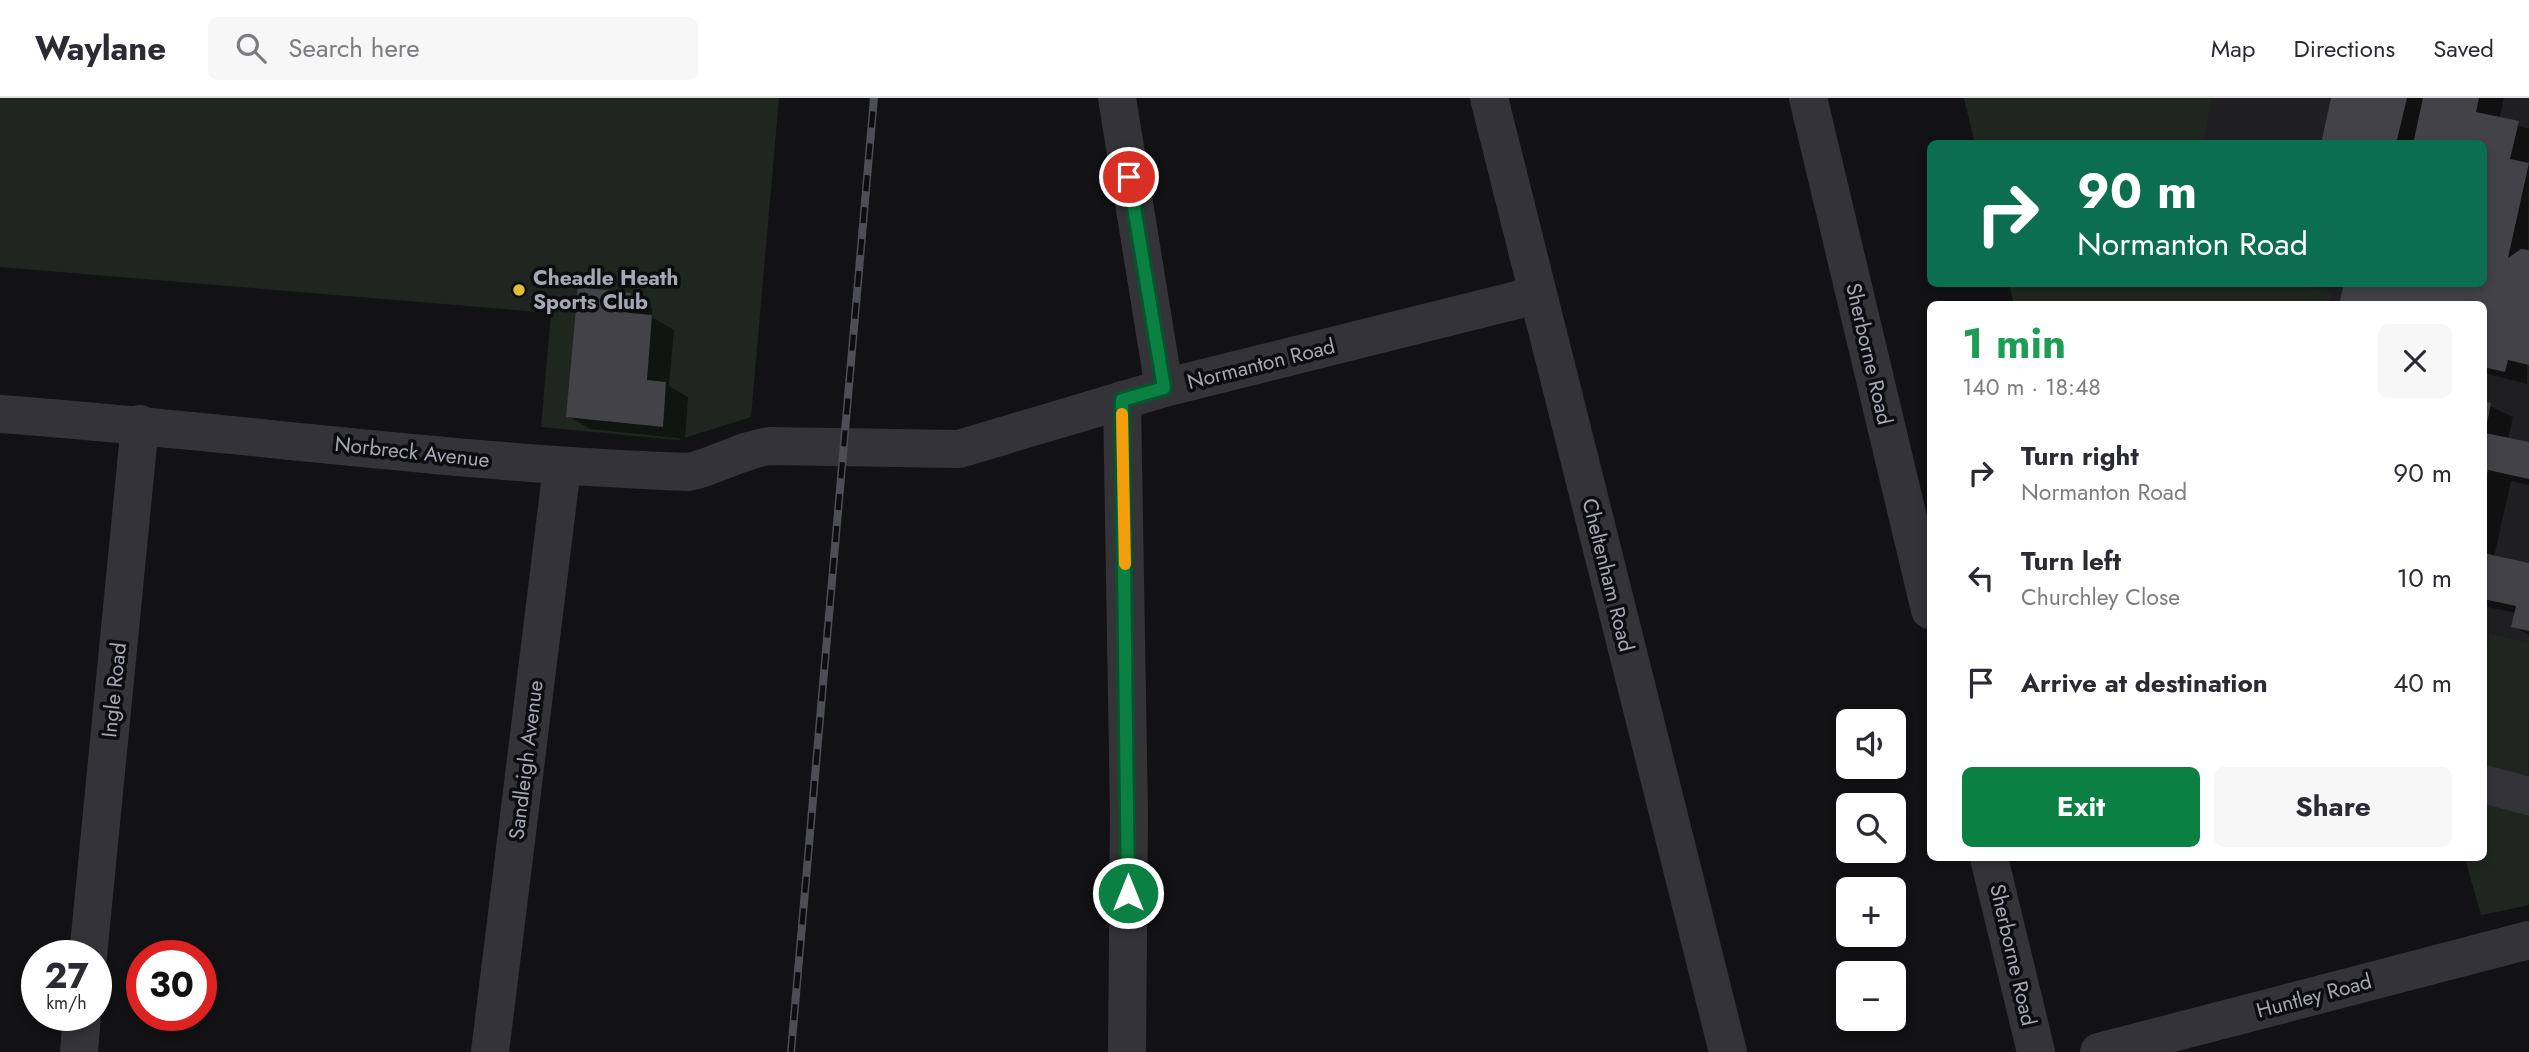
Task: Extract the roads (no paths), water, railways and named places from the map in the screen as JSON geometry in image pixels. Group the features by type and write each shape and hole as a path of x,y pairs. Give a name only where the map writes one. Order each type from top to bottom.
{"street":[{"path":"1116,98 1164,388"},
{"name":"Cheltenham Road","path":"1489,98 1727,1052"},
{"name":"Sherborne Road","path":"1808,98 1927,597"},
{"name":"Normanton Road","path":"819,447 959,449 1164,388 1537,295"},
{"path":"1122,400 1129,815 1127,1052"},
{"name":"Norbreck Avenue","path":"0,414 140,424 562,467 689,472 706,468 746,449 770,446 819,447"},
{"name":"Ingle Road","path":"90,940 140,424"},
{"name":"Sandleigh Avenue","path":"490,1052 562,467"},
{"path":"2487,785 2529,796"},
{"name":"Sherborne Road","path":"1990,861 2036,1052"},
{"name":"Huntley Road","path":"2099,1052 2529,940"},
{"path":"79,1052 81,1031"}],"railway":[{"path":"791,1052 874,98"}],"place":[{"name":"Cheadle Heath Sports Club","path":"519,290"}]}
